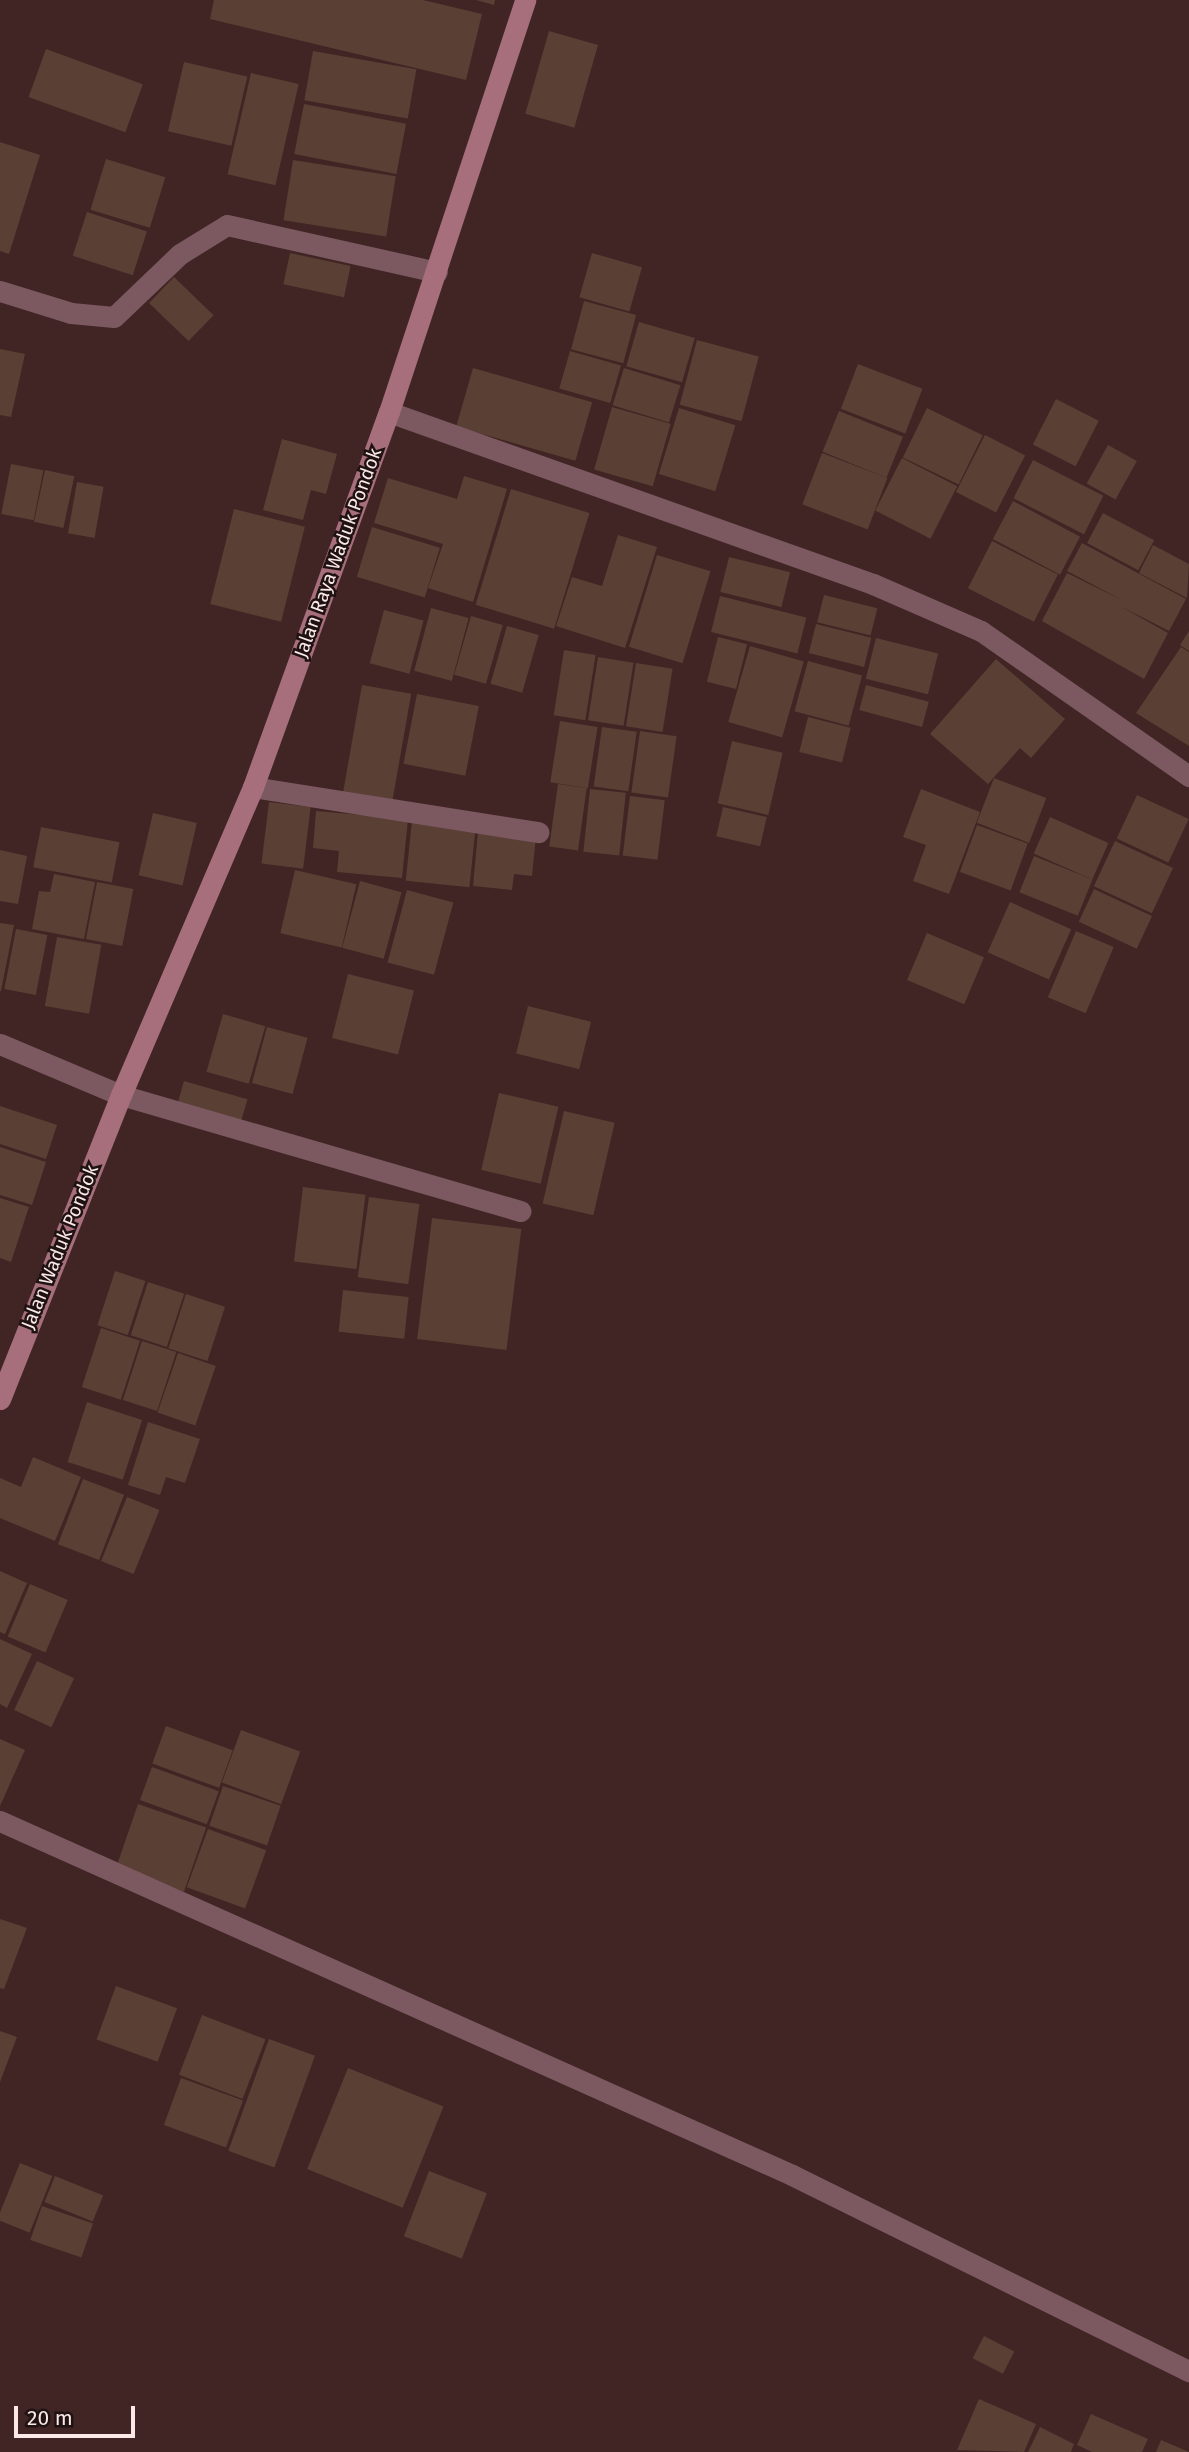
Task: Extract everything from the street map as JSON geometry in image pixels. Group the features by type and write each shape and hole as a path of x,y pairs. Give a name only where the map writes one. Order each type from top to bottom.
{"street":[{"name":"Jalan Raya Waduk Pondok","path":"121,1095 253,787 389,412 526,0"},
{"path":"0,290 71,313 114,317 180,254 227,225 437,272"},
{"path":"389,412 860,580 981,631 1189,776"},
{"path":"253,787 538,832"},
{"path":"0,1044 121,1095 521,1211"},
{"name":"Jalan Waduk Pondok","path":"0,1399 121,1095"},
{"path":"0,1821 792,2175 1189,2371"}],"building":[{"path":"214,0 423,0 482,14 466,80 210,19"},
{"path":"476,0 495,0 494,5"},
{"path":"549,31 598,45 574,128 525,114"},
{"path":"46,49 143,84 125,132 29,97"},
{"path":"313,51 416,69 408,118 304,100"},
{"path":"184,62 247,77 231,146 168,131"},
{"path":"251,73 299,84 275,185 228,174"},
{"path":"304,104 406,124 396,174 294,154"},
{"path":"0,142 40,155 9,254 0,251"},
{"path":"106,159 165,177 150,228 91,210"},
{"path":"293,160 396,176 386,237 283,220"},
{"path":"87,212 147,231 133,275 73,256"},
{"path":"290,253 351,266 344,297 283,284"},
{"path":"592,253 642,267 629,312 579,297"},
{"path":"174,277 214,315 189,341 149,303"},
{"path":"584,301 636,315 623,363 571,349"},
{"path":"639,322 695,338 682,382 626,366"},
{"path":"697,340 759,357 741,421 680,405"},
{"path":"0,349 25,354 11,417 0,415"},
{"path":"570,351 621,366 610,403 559,388"},
{"path":"858,364 922,389 905,434 841,409"},
{"path":"473,368 592,402 575,461 456,427"},
{"path":"624,368 680,385 669,423 613,405"},
{"path":"1056,399 1099,421 1076,466 1033,444"},
{"path":"612,407 671,424 653,486 594,469"},
{"path":"679,408 735,425 715,491 659,474"},
{"path":"927,408 983,435 959,485 903,457"},
{"path":"839,411 903,437 886,478 823,452"},
{"path":"985,435 1025,455 996,512 956,492"},
{"path":"282,439 337,454 326,494 311,490 303,520 263,510"},
{"path":"1108,445 1137,461 1116,499 1087,483"},
{"path":"822,453 887,478 868,529 802,504"},
{"path":"902,458 957,486 930,539 875,511"},
{"path":"1033,460 1103,496 1084,534 1013,498"},
{"path":"11,464 43,470 34,520 1,514"},
{"path":"45,470 74,476 63,528 34,522"},
{"path":"464,476 507,489 473,602 428,588 443,544 374,523 388,478 457,499"},
{"path":"77,482 104,487 95,538 68,533"},
{"path":"511,489 589,513 554,629 476,605"},
{"path":"1013,501 1080,537 1060,575 993,539"},
{"path":"234,509 305,527 281,622 210,604"},
{"path":"1103,513 1154,540 1138,570 1087,543"},
{"path":"372,527 440,548 425,597 357,577"},
{"path":"618,535 657,547 625,648 556,626 572,577 602,586"},
{"path":"992,541 1058,575 1034,622 968,588"},
{"path":"1082,543 1186,599 1169,631 1120,606 1168,633 1144,679 1042,621 1067,573 1124,601 1067,571"},
{"path":"1153,545 1189,564 1187,598 1139,573"},
{"path":"657,555 711,571 682,663 629,647"},
{"path":"729,557 790,572 781,607 720,592"},
{"path":"824,595 877,608 871,635 817,622"},
{"path":"720,596 806,618 797,653 711,632"},
{"path":"431,608 469,618 452,681 414,671"},
{"path":"384,610 424,621 409,674 370,663"},
{"path":"471,616 503,625 486,684 454,675"},
{"path":"816,624 871,638 864,667 809,653"},
{"path":"507,626 539,635 522,693 490,684"},
{"path":"1189,631 1189,651 1180,645"},
{"path":"718,637 747,644 736,689 707,682"},
{"path":"876,638 938,653 928,694 866,679"},
{"path":"750,646 804,661 782,737 728,722"},
{"path":"1181,647 1189,652 1189,746 1136,713"},
{"path":"564,650 596,655 585,720 554,715"},
{"path":"598,657 634,663 624,726 588,720"},
{"path":"996,659 1065,719 1031,758 1020,748 988,784 930,734"},
{"path":"808,661 862,675 849,726 795,711"},
{"path":"636,663 673,669 663,732 626,726"},
{"path":"362,685 411,694 392,804 343,795"},
{"path":"866,685 929,702 922,727 859,710"},
{"path":"417,694 479,706 465,776 403,764"},
{"path":"808,717 851,728 842,763 799,752"},
{"path":"560,721 598,727 588,788 550,782"},
{"path":"602,727 637,732 628,791 594,786"},
{"path":"640,731 677,736 668,798 631,792"},
{"path":"732,741 783,753 768,815 718,803"},
{"path":"994,778 1046,798 1029,843 977,823"},
{"path":"558,784 587,788 578,850 549,846"},
{"path":"590,789 626,793 619,855 583,852"},
{"path":"921,789 980,812 949,894 913,881 926,845 903,837"},
{"path":"1137,795 1189,819 1168,863 1117,839"},
{"path":"630,796 665,800 657,860 623,856"},
{"path":"269,802 311,807 303,869 261,864"},
{"path":"723,807 767,817 760,846 716,836"},
{"path":"316,811 408,819 402,878 337,872 339,851 313,848"},
{"path":"153,813 197,823 182,885 139,875"},
{"path":"1050,817 1108,843 1092,880 1034,854"},
{"path":"412,821 476,828 469,887 406,881"},
{"path":"977,825 1028,843 1011,890 960,872"},
{"path":"41,827 120,842 112,883 33,867"},
{"path":"478,831 536,836 532,876 514,874 512,890 473,886"},
{"path":"1115,841 1173,868 1152,913 1094,886"},
{"path":"0,850 27,856 18,904 0,901"},
{"path":"1034,856 1092,880 1078,916 1019,892"},
{"path":"295,870 356,884 342,948 280,933"},
{"path":"54,874 95,882 84,939 32,929 39,891 50,892"},
{"path":"360,881 402,892 384,959 342,948"},
{"path":"97,882 133,889 122,946 86,939"},
{"path":"1094,889 1152,916 1137,949 1079,922"},
{"path":"407,890 453,902 434,975 388,962"},
{"path":"1010,902 1071,929 1049,979 988,952"},
{"path":"0,923 14,925 1,991 0,991"},
{"path":"16,929 47,935 36,995 4,989"},
{"path":"1076,931 1114,947 1086,1013 1048,997"},
{"path":"927,933 984,957 964,1004 907,980"},
{"path":"57,937 101,945 89,1014 45,1006"},
{"path":"348,974 414,990 398,1054 332,1038"},
{"path":"528,1006 591,1022 579,1069 516,1054"},
{"path":"223,1014 265,1026 249,1084 206,1072"},
{"path":"267,1027 308,1038 293,1094 252,1083"},
{"path":"184,1081 247,1099 239,1128 176,1110"},
{"path":"499,1093 558,1107 541,1184 481,1170"},
{"path":"0,1106 57,1125 46,1159 0,1144"},
{"path":"564,1111 615,1123 593,1215 543,1204"},
{"path":"0,1147 46,1162 32,1205 0,1195"},
{"path":"303,1187 366,1195 356,1269 294,1261"},
{"path":"369,1197 420,1204 408,1284 358,1277"},
{"path":"0,1198 29,1207 11,1262 0,1258"},
{"path":"432,1218 521,1229 506,1350 417,1339"},
{"path":"115,1271 145,1281 128,1335 97,1325"},
{"path":"148,1282 184,1294 167,1347 131,1335"},
{"path":"343,1290 409,1297 404,1339 339,1332"},
{"path":"186,1294 225,1307 207,1361 168,1348"},
{"path":"101,1328 140,1341 121,1400 82,1387"},
{"path":"142,1341 176,1352 157,1411 123,1400"},
{"path":"178,1353 216,1366 195,1426 157,1413"},
{"path":"87,1402 142,1420 123,1480 68,1462"},
{"path":"148,1422 200,1439 185,1483 166,1477 160,1495 128,1485"},
{"path":"33,1457 81,1477 55,1541 0,1518 0,1478 21,1487"},
{"path":"83,1479 124,1495 99,1560 58,1544"},
{"path":"127,1497 159,1510 134,1574 101,1561"},
{"path":"0,1571 27,1583 5,1634 0,1632"},
{"path":"30,1584 68,1600 45,1652 8,1636"},
{"path":"0,1639 32,1654 7,1708 0,1704"},
{"path":"37,1661 74,1678 51,1727 14,1710"},
{"path":"166,1726 233,1750 219,1788 152,1764"},
{"path":"241,1730 300,1752 281,1804 222,1783"},
{"path":"0,1739 25,1750 0,1806"},
{"path":"152,1767 219,1791 207,1824 140,1800"},
{"path":"223,1786 281,1806 267,1846 209,1826"},
{"path":"138,1804 206,1827 184,1892 116,1868"},
{"path":"208,1829 266,1850 245,1908 187,1887"},
{"path":"0,1919 27,1928 4,1989 0,1988"},
{"path":"116,1986 177,2008 158,2062 97,2040"},
{"path":"202,2015 265,2039 243,2099 179,2075"},
{"path":"0,2031 17,2037 0,2082"},
{"path":"269,2039 315,2056 274,2168 228,2151"},
{"path":"348,2068 443,2107 403,2208 307,2169"},
{"path":"181,2078 243,2101 226,2148 164,2125"},
{"path":"20,2163 52,2176 30,2233 0,2221 0,2213"},
{"path":"429,2171 487,2193 462,2259 404,2236"},
{"path":"55,2176 103,2195 93,2221 45,2202"},
{"path":"42,2206 93,2224 81,2258 30,2240"},
{"path":"984,2336 1014,2351 1003,2374 973,2358"},
{"path":"979,2399 1036,2424 1024,2452 957,2450"},
{"path":"1091,2414 1148,2439 1142,2452 1092,2452 1077,2445"},
{"path":"1040,2427 1074,2444 1071,2452 1028,2452"},
{"path":"1161,2440 1189,2452 1156,2452"}]}
